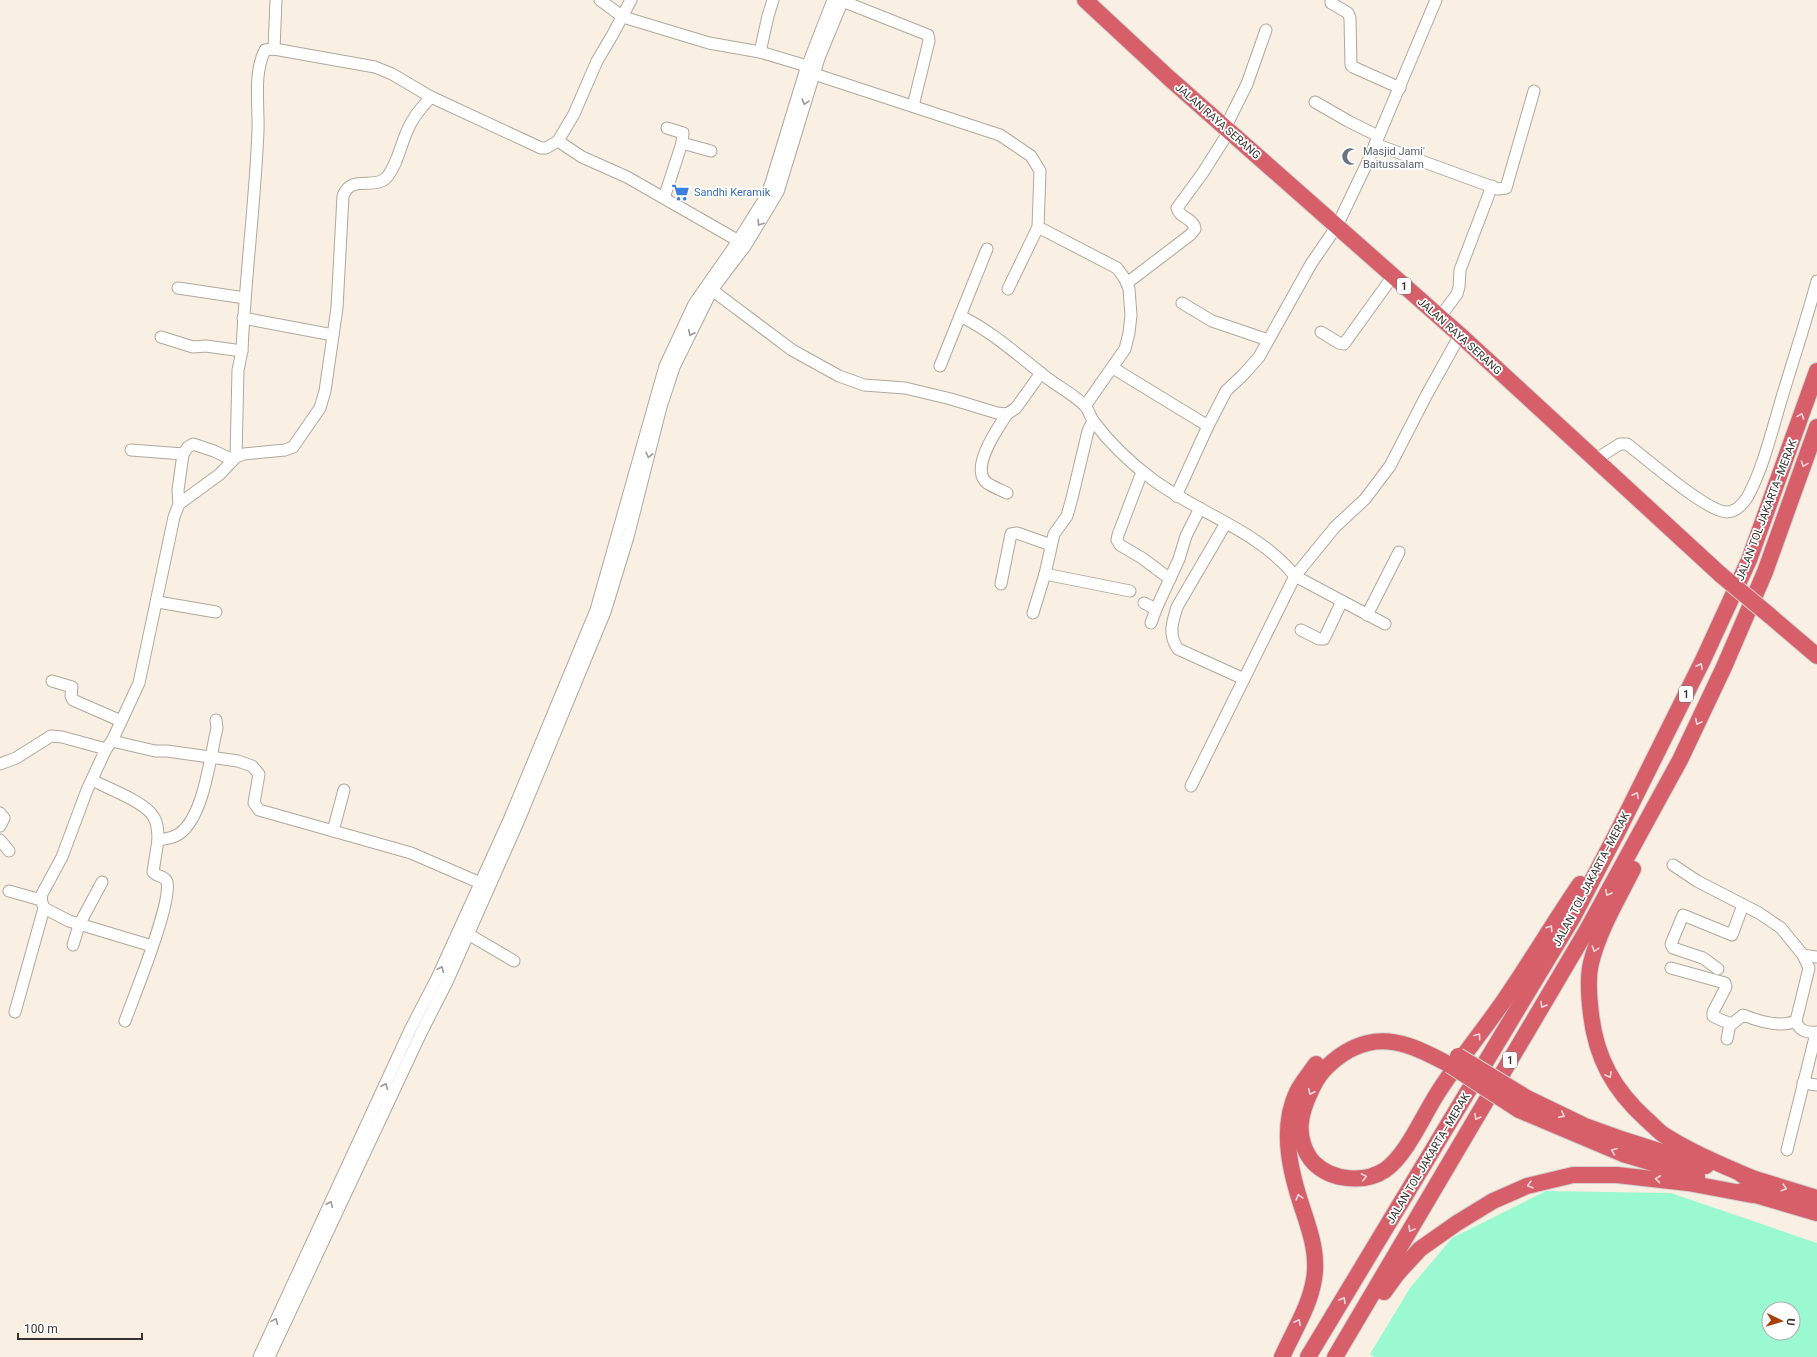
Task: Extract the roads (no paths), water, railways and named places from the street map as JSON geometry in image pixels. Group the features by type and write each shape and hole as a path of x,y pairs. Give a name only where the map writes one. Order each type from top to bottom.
{"highway":[{"name":"JALAN RAYA SERANG","path":"1084,0 1169,78 1228,128 1460,335 1494,368 1721,575 1817,656"},
{"name":"JALAN TOL JAKARTA–MERAK","path":"1308,1357 1573,916 1619,829 1703,660 1749,560 1817,371"},
{"name":"JALAN TOL JAKARTA–MERAK","path":"1335,1357 1587,930 1680,760 1724,667 1765,572 1817,427"},
{"path":"1680,760 1667,796 1594,951 1591,965 1589,994 1592,1024 1596,1046 1605,1067 1615,1085 1632,1107 1663,1134 1697,1154 1752,1178"},
{"path":"1454,1060 1389,1042 1369,1043 1348,1050 1322,1071 1309,1094 1301,1122 1302,1143 1313,1162 1332,1175 1353,1179 1374,1176 1385,1170 1395,1161 1438,1093 1506,998 1551,927 1619,829"},
{"path":"1282,1357 1307,1304 1314,1279 1315,1259 1311,1235 1300,1201 1289,1157 1288,1119 1297,1092 1317,1061 1347,1041 1368,1034 1392,1033 1426,1041 1523,1104 1623,1154 1817,1213"},
{"path":"1523,1104 1694,1163 1752,1178 1817,1198"},
{"path":"1342,1357 1392,1281 1420,1249 1457,1222 1493,1201 1526,1186 1573,1175 1617,1175 1688,1183 1752,1194"}],"street":[{"path":"274,49 276,0"},
{"path":"600,0 623,17 709,43 760,52 809,71 1000,135 1031,156 1040,171 1038,227 1008,288"},
{"path":"235,458 238,370 242,351 243,318 258,131 258,76 261,57 265,50 274,49 375,67 392,74 431,97 541,148 546,148 558,141 574,114 597,61 623,17 631,0"},
{"path":"760,52 773,0"},
{"path":"259,1357 411,1028 484,884 519,820 605,612 626,544 674,367 712,290 742,243 780,172 809,71 839,0 928,35 929,41 913,106"},
{"path":"1331,0 1333,4 1348,13 1350,18 1353,68 1400,88"},
{"path":"1176,496 1208,426 1230,387 1250,367 1268,340 1311,264 1337,226 1369,159 1436,0"},
{"path":"1127,283 1190,235 1195,229 1193,222 1180,213 1177,208 1202,174 1228,128 1247,84 1266,30"},
{"path":"1315,102 1377,140 1498,189 1506,188 1534,91"},
{"path":"179,504 220,474 235,458 244,454 285,450 296,445 323,402 337,308 343,196 345,190 352,185 380,181 385,178 391,170 409,126 417,112 431,97"},
{"path":"664,198 682,144 683,133 667,128"},
{"path":"558,141 582,158 627,177 742,243"},
{"path":"682,144 711,151"},
{"path":"1440,317 1460,288 1460,270 1492,186"},
{"path":"1038,227 1116,268 1127,283 1131,301 1131,315 1129,333 1124,349 1085,406"},
{"path":"269,1357 421,1033 447,982 468,934 484,884 509,820 596,610 665,366 694,304 742,243"},
{"path":"940,366 987,249"},
{"path":"1321,332 1339,343 1344,344 1393,276"},
{"path":"1596,460 1620,444 1627,444 1711,507 1719,511 1729,512 1737,509 1747,497 1754,483 1766,449 1817,281"},
{"path":"178,288 245,298"},
{"path":"712,290 792,350 852,381 864,385 905,388 951,399 997,413 1007,414"},
{"path":"1182,303 1212,321 1268,340"},
{"path":"960,316 972,322 1001,342 1085,406 1093,421 1142,472 1176,496 1226,522 1258,541 1285,564 1296,576 1385,624"},
{"path":"243,318 333,335"},
{"path":"1191,786 1296,576 1335,527 1365,499 1390,466 1426,396 1460,335"},
{"path":"161,337 193,347 206,346 242,351"},
{"path":"1112,368 1208,426"},
{"path":"1007,493 986,482 983,477 982,460 1007,414 1016,408 1041,373"},
{"path":"1033,613 1045,574 1054,534 1061,526 1069,510 1088,431 1093,421"},
{"path":"15,1012 42,904 42,894 62,857 92,780 139,683 158,602 174,517 179,504 178,490 183,454 188,447 193,444 235,458"},
{"path":"131,450 183,454"},
{"path":"1142,472 1118,535 1118,540 1120,545 1142,558 1170,579"},
{"path":"1152,623 1156,609 1181,554 1186,536 1200,508"},
{"path":"1226,522 1177,607 1172,622 1171,635 1172,642 1178,649 1244,679"},
{"path":"1001,584 1011,534 1017,533 1052,545"},
{"path":"1367,615 1398,552"},
{"path":"1045,574 1130,591"},
{"path":"1301,630 1319,639 1324,639 1342,601"},
{"path":"158,602 216,612"},
{"path":"1144,602 1156,609"},
{"path":"52,681 72,687 71,696 73,700 121,721"},
{"path":"158,840 171,838 180,833 196,813 203,791 217,728 216,720"},
{"path":"0,764 16,758 51,736 155,751 210,756 238,761 257,769 259,774 254,803 259,810 411,853 484,884"},
{"path":"92,780 136,802 150,812 157,824 158,840 152,872 155,876 165,878 167,885 163,911 125,1021"},
{"path":"333,831 344,790"},
{"path":"0,813 4,818 0,826"},
{"path":"0,840 9,851"},
{"path":"1673,865 1698,881 1743,905 1781,928 1802,955 1809,968 1796,1021 1798,1027 1802,1030 1816,1032 1787,1150"},
{"path":"73,944 79,925 102,882"},
{"path":"9,891 42,904 69,921 79,925 152,946"},
{"path":"1712,980 1720,965 1673,948 1671,944 1683,915 1732,935 1743,905"},
{"path":"468,934 514,961"},
{"path":"1802,955 1817,957"},
{"path":"1671,968 1726,985 1713,1012 1713,1016 1730,1024"},
{"path":"1727,1039 1730,1024 1743,1015 1763,1021 1784,1024 1796,1021"},
{"path":"1803,1083 1817,1085"}],"place":[{"name":"Masjid Jami' Baitussalam","path":"1350,157"},
{"name":"Sandhi Keramik","path":"681,192"}]}
